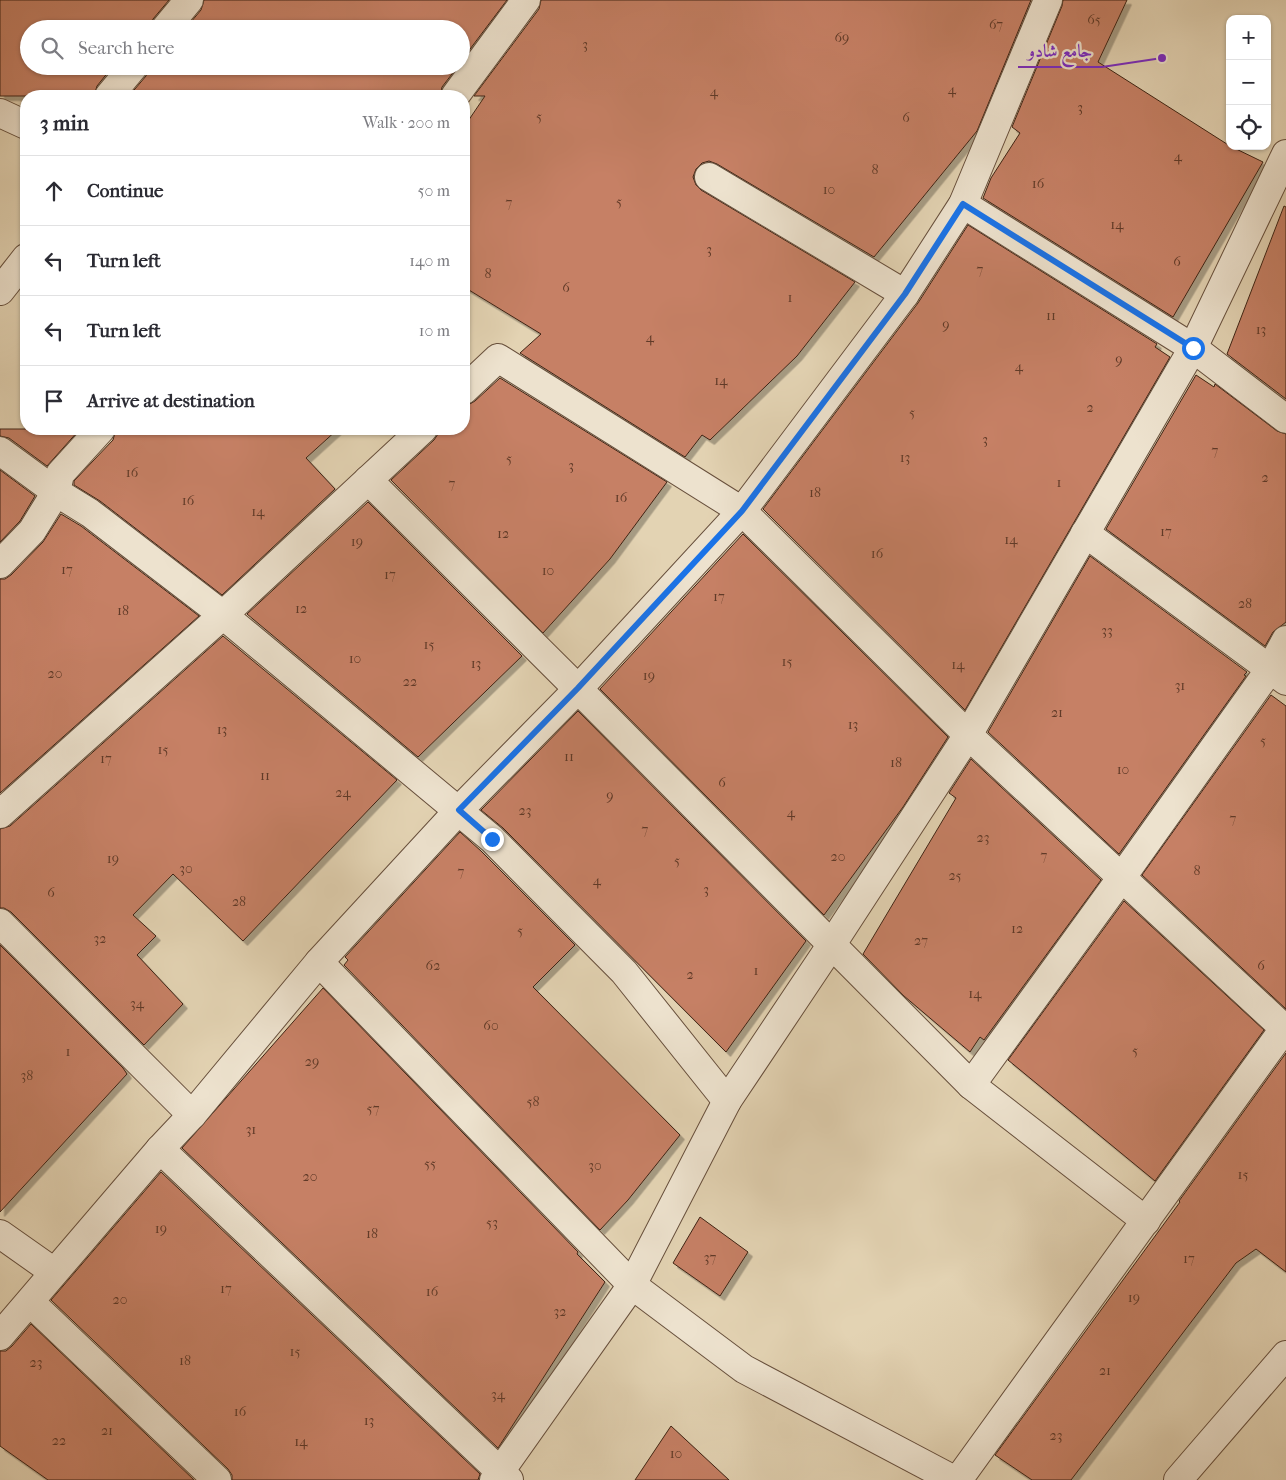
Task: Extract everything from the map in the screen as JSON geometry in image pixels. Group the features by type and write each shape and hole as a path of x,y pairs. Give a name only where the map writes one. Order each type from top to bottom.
{"street":[{"path":"172,20 188,0"},
{"path":"459,90 526,0"},
{"path":"0,1336 160,1148 192,1115 320,962 459,810 578,688 742,511 905,294 963,204 1048,0"},
{"path":"114,90 126,75"},
{"path":"0,113 20,122"},
{"path":"160,1148 501,1477 632,1285 727,1101 968,735 1193,348 1286,154"},
{"path":"709,177 905,294"},
{"path":"963,204 1193,348 1286,419"},
{"path":"0,291 20,266"},
{"path":"470,384 498,358 742,511 968,735 1286,1028 958,1480"},
{"path":"0,564 32,531 56,492 60,474 95,435"},
{"path":"0,814 223,615 417,435"},
{"path":"0,451 56,492 90,513 223,615 492,839 624,972 727,1101"},
{"path":"368,480 578,688 971,1085 1146,1221"},
{"path":"1085,533 1278,675"},
{"path":"971,1085 1122,877 1278,675 1286,640"},
{"path":"0,923 192,1115"},
{"path":"320,962 632,1285 744,1369 954,1480"},
{"path":"0,1234 54,1272"},
{"path":"30,1302 217,1480"},
{"path":"1178,1480 1286,1355"}],"building":[{"path":"0,0 169,0 153,20 20,20 20,75 106,75 96,90 20,90 20,96 0,96"},
{"path":"204,0 507,0 470,49 470,20 193,20 201,10"},
{"path":"541,0 1031,0 977,131 874,257 717,164 709,161 702,163 696,169 693,177 696,185 701,190 855,282 797,356 710,440 702,435 685,457 520,353 541,334 470,291 470,118 485,96 474,96 539,9"},
{"path":"1063,0 1127,0 1098,62 1226,143 1226,150 1238,150 1263,162 1173,317 983,198 991,178 1020,133 1012,127"},
{"path":"451,75 441,90 134,90 146,76"},
{"path":"1284,206 1286,207 1286,399 1227,354"},
{"path":"968,225 1157,344 1155,347 1170,357 965,710 763,509 918,303"},
{"path":"1196,375 1214,387 1215,384 1277,431 1286,434 1286,622 1273,632 1265,646 1106,529"},
{"path":"500,378 667,482 610,559 543,633 391,480 437,435 470,435 470,404"},
{"path":"0,429 20,429 20,435 75,435 47,466 9,438 0,436"},
{"path":"114,435 331,435 306,458 335,489 222,595 100,501 74,485 74,481 113,440"},
{"path":"0,470 35,496 20,521 0,542"},
{"path":"368,502 522,656 418,757 247,614"},
{"path":"61,514 81,526 199,616 0,793 0,579 5,579 11,575 43,542"},
{"path":"743,534 948,737 903,807 824,915 600,689"},
{"path":"1090,556 1247,672 1119,854 988,732"},
{"path":"223,636 397,780 243,941 173,874 133,915 156,936 137,955 183,1004 144,1045 11,912 0,908 0,829 10,826"},
{"path":"1271,695 1286,706 1286,1009 1142,875"},
{"path":"578,711 806,941 726,1052 503,828 481,810"},
{"path":"971,759 1101,880 984,1040 980,1037 970,1052 904,996 863,954 956,798 949,793"},
{"path":"460,832 575,945 533,987 680,1135 628,1200 600,1230 344,965 348,960 345,957"},
{"path":"1124,901 1264,1030 1155,1181 1008,1060"},
{"path":"0,945 127,1074 0,1212"},
{"path":"323,988 605,1282 498,1448 182,1148"},
{"path":"1286,1053 1286,1272 1256,1249 1236,1263 1071,1480 1032,1480 995,1455 1180,1202"},
{"path":"161,1172 480,1474 478,1480 232,1480 232,1475 228,1469 51,1300"},
{"path":"700,1217 748,1252 720,1296 673,1263"},
{"path":"31,1324 194,1480 48,1480 0,1446 0,1351 6,1351 12,1346"},
{"path":"671,1426 729,1480 635,1480"}],"place":[{"name":"جامع شادو","path":"1162,58"}],"route":[{"path":"492,839 459,810 578,688 742,511 905,294 963,204 1193,348"}]}
